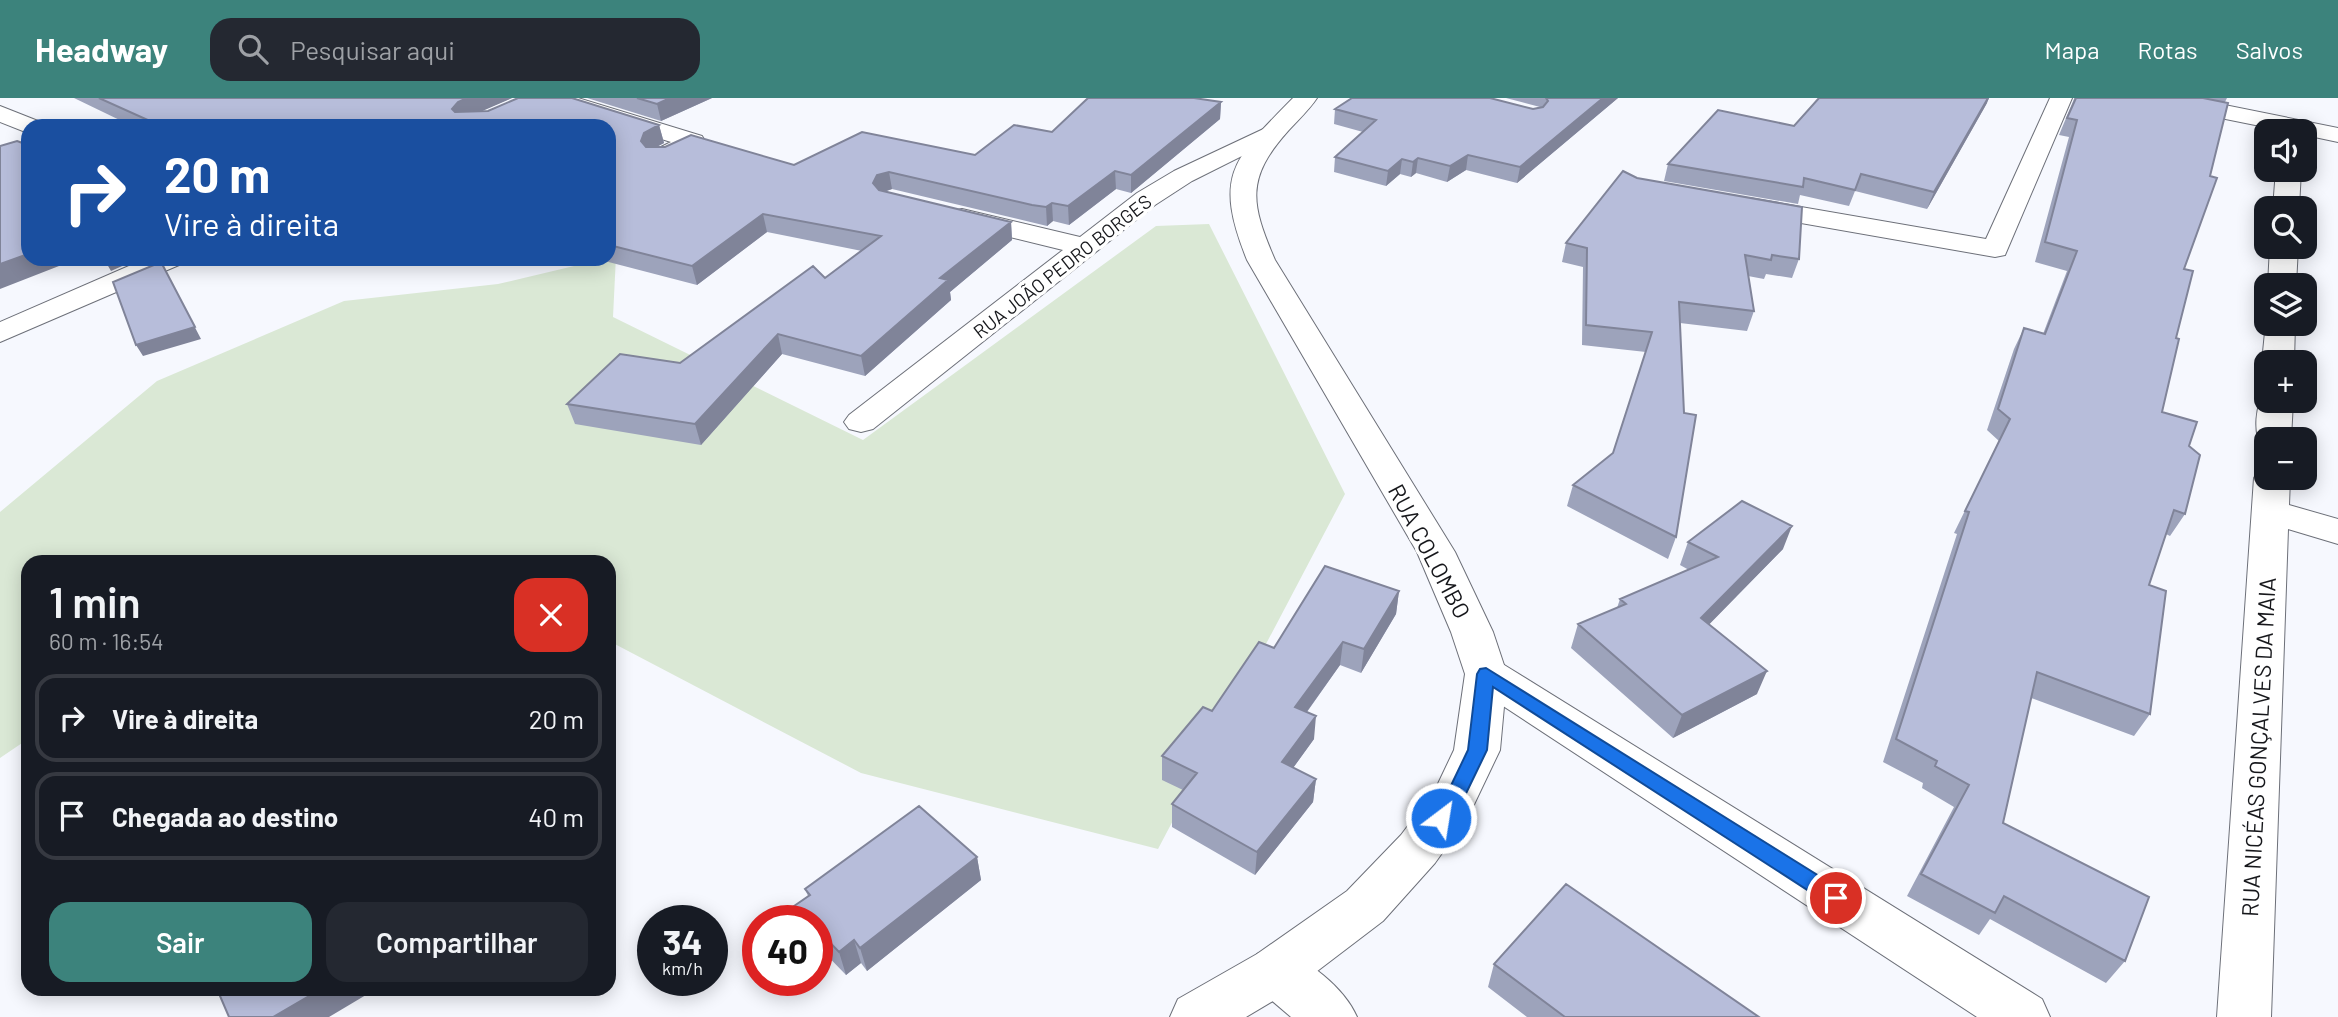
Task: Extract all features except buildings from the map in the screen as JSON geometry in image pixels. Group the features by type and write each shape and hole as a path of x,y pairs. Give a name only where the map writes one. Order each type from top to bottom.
{"street":[{"path":"554,98 693,141 660,157"},
{"name":"RUA COLOMBO","path":"1197,1017 1276,971 1365,906 1418,849 1452,802 1477,750 1486,674 1472,632 1436,552 1287,308 1250,233 1242,207 1241,185 1253,160 1306,98"},
{"path":"1727,202 1995,249 2061,98"},
{"path":"2156,98 2254,120"},
{"path":"2291,119 2292,98"},
{"path":"0,113 21,122"},
{"name":"RUA JOÃO PEDRO BORGES","path":"861,422 1146,199 1183,176 1276,130"},
{"path":"2317,132 2338,135"},
{"path":"943,212 1085,247"},
{"path":"0,333 153,266"},
{"path":"2271,494 2338,532"},
{"name":"RUA NICÉAS GONÇALVES DA MAIA","path":"2244,1017 2271,494"},
{"path":"1486,674 2023,1017"},
{"path":"1276,971 1330,1017"}],"green space":[{"path":"1209,224 1345,494 1158,849 861,773 616,645 616,555 21,555 21,744 0,758 0,512 157,381 344,301 498,284 574,266 616,266 613,317 863,440 1156,226"}],"route":[{"path":"1441,818 1452,802 1477,750 1486,674 1836,898"}]}
